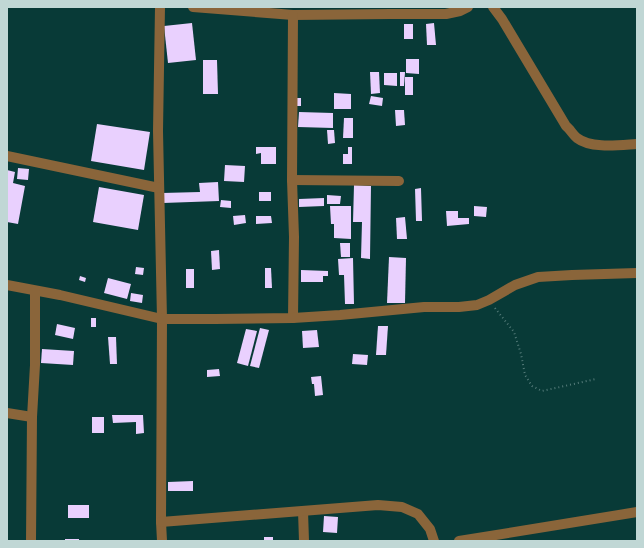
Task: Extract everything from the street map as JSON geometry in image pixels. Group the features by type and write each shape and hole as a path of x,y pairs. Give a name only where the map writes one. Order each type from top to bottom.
{"street":[{"path":"160,7 158,131 162,318 162,541"},
{"path":"193,7 293,15 446,14 460,11 468,7"},
{"path":"493,7 502,19 566,126 577,138 593,145 637,144"},
{"path":"293,15 293,318"},
{"path":"7,156 159,188"},
{"path":"292,180 399,181"},
{"path":"7,285 162,318 215,320 293,318 424,307 459,307 477,305 515,285 538,277 637,273"},
{"path":"31,541 35,291"},
{"path":"7,413 32,417"},
{"path":"161,522 378,505 402,507 418,514 430,529 434,541"},
{"path":"303,511 304,541"},
{"path":"459,541 637,512"}],"path":[{"path":"489,300 514,332 521,354 525,375 532,386 542,391 596,379"}],"building":[{"path":"192,23 196,60 168,63 164,26"},
{"path":"434,23 436,45 427,45 426,24"},
{"path":"404,24 413,24 413,39 404,39"},
{"path":"406,59 419,59 419,74 406,73"},
{"path":"203,60 217,60 218,94 203,94"},
{"path":"370,72 379,72 380,93 371,94"},
{"path":"400,72 405,72 404,86 400,86"},
{"path":"384,73 397,73 397,86 384,85"},
{"path":"405,77 413,77 413,95 405,95"},
{"path":"334,93 351,94 351,109 334,109"},
{"path":"371,96 383,98 382,106 369,104"},
{"path":"295,98 301,98 301,106 296,106"},
{"path":"395,110 404,110 405,125 396,126"},
{"path":"299,112 333,113 333,128 298,127"},
{"path":"344,118 353,118 353,138 343,138"},
{"path":"97,124 150,132 144,170 91,161"},
{"path":"327,130 334,130 335,143 328,144"},
{"path":"256,147 276,147 276,164 261,164 261,153 256,154"},
{"path":"348,147 352,147 352,164 343,164 343,154 348,154"},
{"path":"225,165 245,166 244,182 224,181"},
{"path":"18,168 29,169 28,180 17,179"},
{"path":"7,170 15,172 13,183 25,186 18,224 7,222"},
{"path":"218,182 219,201 163,203 162,193 200,192 199,183"},
{"path":"354,185 371,186 370,259 361,258 362,222 353,222"},
{"path":"99,187 144,195 138,230 93,222"},
{"path":"421,188 422,221 416,221 415,189"},
{"path":"259,192 271,192 271,201 259,201"},
{"path":"327,195 341,196 340,204 327,204"},
{"path":"324,198 324,206 299,207 299,199"},
{"path":"221,200 231,201 231,208 220,207"},
{"path":"330,206 351,206 351,239 334,238 334,224 331,224"},
{"path":"474,206 487,207 486,217 474,216"},
{"path":"446,211 458,211 458,218 469,218 469,224 447,226"},
{"path":"245,215 246,223 234,225 233,216"},
{"path":"256,216 271,216 272,223 256,224"},
{"path":"405,217 407,239 397,239 396,218"},
{"path":"340,243 350,243 350,257 341,257"},
{"path":"219,250 220,269 212,270 211,251"},
{"path":"389,257 406,258 405,303 387,303"},
{"path":"353,258 354,304 345,304 344,275 339,275 338,259"},
{"path":"136,267 144,268 143,275 135,274"},
{"path":"265,268 271,268 272,288 265,288"},
{"path":"186,269 194,269 194,288 186,288"},
{"path":"301,270 328,271 328,276 323,276 323,282 301,282"},
{"path":"80,276 86,278 85,282 79,280"},
{"path":"108,278 131,284 127,299 104,293"},
{"path":"131,293 143,295 142,303 130,301"},
{"path":"91,318 96,318 96,327 91,327"},
{"path":"57,324 75,328 73,339 55,335"},
{"path":"378,326 388,326 386,355 376,355"},
{"path":"260,328 269,330 259,368 250,366"},
{"path":"246,329 257,331 248,366 237,363"},
{"path":"317,330 319,347 303,348 302,331"},
{"path":"108,337 116,337 117,364 110,364"},
{"path":"42,349 74,351 73,365 41,363"},
{"path":"353,354 368,355 367,365 352,364"},
{"path":"219,369 220,376 207,377 207,370"},
{"path":"321,376 323,395 315,396 314,384 312,384 311,377"},
{"path":"112,415 143,415 144,433 136,434 136,422 113,423"},
{"path":"92,417 104,417 104,433 92,433"},
{"path":"193,481 193,491 168,491 168,482"},
{"path":"68,505 89,505 89,518 68,518"},
{"path":"324,516 338,517 337,533 323,532"},
{"path":"264,537 273,537 273,541 264,541"},
{"path":"65,539 79,539 79,541 65,541"}]}
